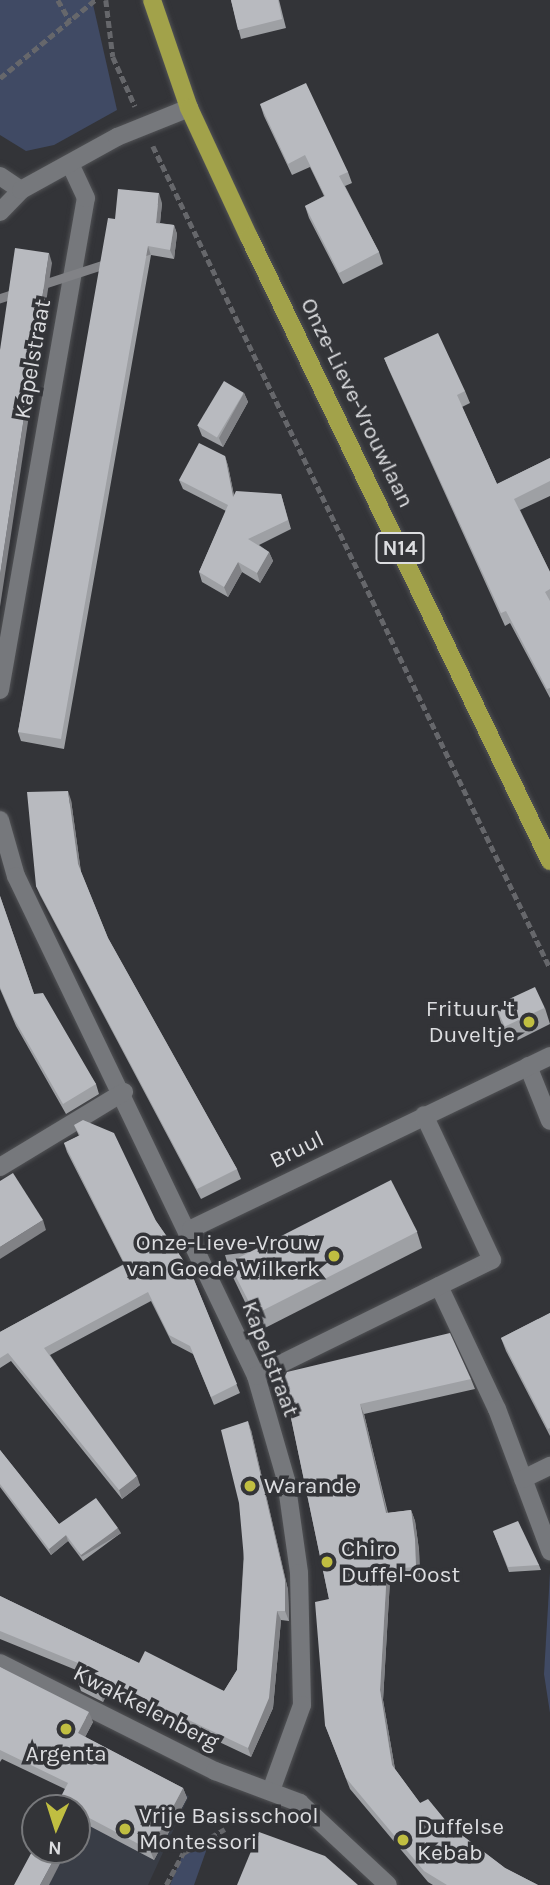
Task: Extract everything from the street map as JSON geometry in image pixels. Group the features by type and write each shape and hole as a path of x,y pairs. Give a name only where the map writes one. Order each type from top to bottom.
{"main road":[{"name":"Onze-Lieve-Vrouwlaan","path":"152,0 189,108 550,861"}],"street":[{"path":"0,212 21,190 70,163 144,126 189,108"},
{"name":"Kapelstraat","path":"0,690 86,198 70,163"},
{"path":"0,176 21,190"},
{"name":"Kapelstraat","path":"0,820 16,876 191,1230 256,1376 286,1480 299,1573 302,1705 272,1788"},
{"name":"Bruul","path":"191,1230 550,1056"},
{"path":"528,1066 550,1121"},
{"path":"0,1167 124,1092"},
{"path":"256,1376 492,1260 424,1115"},
{"path":"439,1286 523,1479 550,1552"},
{"path":"523,1479 550,1466"},
{"name":"Kwakkelenberg","path":"0,1663 215,1771 272,1788 300,1803 388,1885"}],"path":[{"path":"58,0 70,21"},
{"path":"0,78 95,0"},
{"path":"106,0 113,57 144,126 550,968"},
{"path":"166,1885 183,1853 225,1829"}],"shaded area":[{"path":"0,0 92,0 117,110 54,145 26,151 0,135"},
{"path":"550,1573 550,1713 544,1674"},
{"name":"Vrije Basisschool Montessori","path":"95,1750 189,1796 148,1885 23,1885 34,1864 91,1864 91,1794 81,1794"},
{"path":"211,1837 194,1885 170,1885 182,1856"}],"building":[{"path":"231,0 278,0 282,19 238,30"},
{"path":"306,83 348,172 339,176 379,252 339,273 305,206 325,196 305,155 288,164 260,104"},
{"path":"118,189 159,193 156,223 174,225 170,250 148,246 61,739 18,732 108,218 115,219"},
{"path":"15,248 49,253 0,575 0,350"},
{"path":"438,333 465,391 457,395 497,484 550,458 550,481 514,499 550,572 550,589 545,592 550,601 550,688 547,689 506,611 501,613 384,358"},
{"path":"224,381 244,393 217,437 197,426"},
{"path":"199,443 225,456 233,497 236,491 281,494 288,520 248,539 269,552 257,573 238,562 224,587 199,572 228,505 179,480"},
{"path":"68,791 78,864 108,938 237,1169 197,1189 36,886 27,792"},
{"path":"0,896 34,994 43,993 96,1084 63,1104 13,1017 0,987"},
{"path":"535,987 545,1008 505,1026 495,1006"},
{"path":"83,1120 114,1133 156,1221 190,1270 237,1384 211,1397 190,1346 169,1335 148,1292 44,1348 137,1476 119,1490 8,1353 0,1358 0,1332 125,1264 64,1143 80,1135 74,1125"},
{"path":"13,1173 43,1220 0,1247 0,1181"},
{"name":"Onze-Lieve-Vrouw van Goede Wilkerk","path":"391,1180 417,1232 255,1314 229,1263"},
{"path":"550,1313 550,1428 548,1429 501,1338"},
{"path":"450,1333 471,1379 360,1404 386,1513 411,1510 415,1539 416,1567 387,1569 380,1690 392,1765 420,1803 428,1799 451,1827 505,1868 538,1885 447,1885 424,1871 346,1778 325,1725 315,1602 329,1599 283,1380 287,1372"},
{"path":"248,1421 285,1580 285,1611 277,1611 269,1698 248,1748 106,1681 100,1693 78,1682 83,1665 0,1631 0,1596 139,1663 145,1651 224,1691 237,1670 244,1559 239,1503 221,1430"},
{"path":"0,1450 59,1524 96,1498 118,1528 81,1555 66,1535 49,1549 0,1484"},
{"path":"518,1521 539,1565 508,1567 493,1531"},
{"path":"0,1667 89,1712 78,1733 183,1788 150,1850 91,1819 91,1794 62,1794 68,1783 0,1750"},
{"path":"259,1832 325,1856 358,1885 237,1885"},
{"path":"25,1864 51,1864 40,1885 14,1885"}],"place":[{"name":"Frituur 't Duveltje","path":"529,1022"},
{"name":"Onze-Lieve-Vrouw van Goede Wilkerk","path":"334,1256"},
{"name":"Warande","path":"250,1486"},
{"name":"Chiro Duffel-Oost","path":"327,1562"},
{"name":"Argenta","path":"66,1729"},
{"name":"Vrije Basisschool Montessori","path":"125,1829"},
{"name":"Duffelse Kebab","path":"403,1840"}]}
